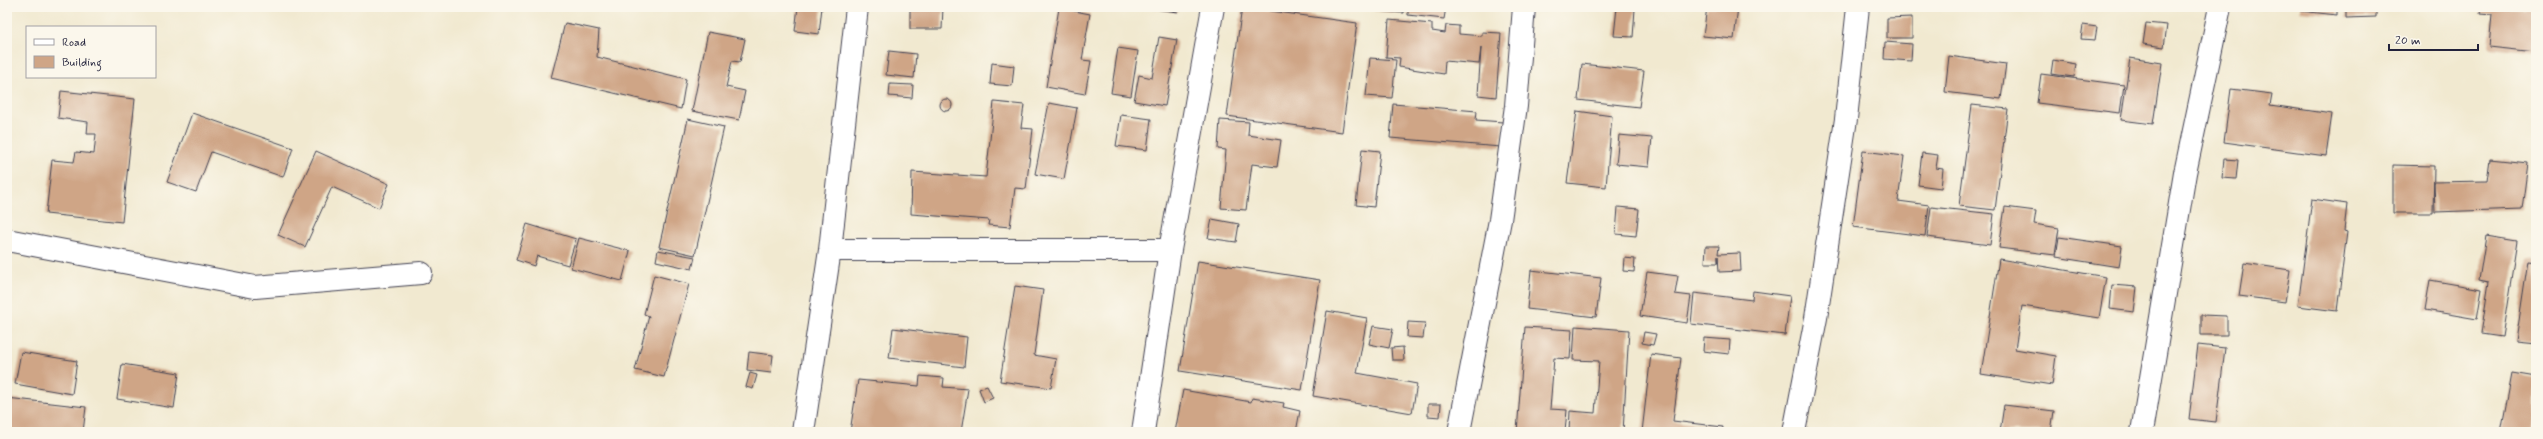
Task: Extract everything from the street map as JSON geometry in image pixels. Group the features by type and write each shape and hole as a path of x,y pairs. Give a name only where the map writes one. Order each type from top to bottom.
{"street":[{"path":"803,432 830,250 857,7"},
{"path":"1143,432 1170,250 1213,7"},
{"path":"1459,432 1500,220 1516,106 1524,7"},
{"path":"1794,432 1816,318 1846,119 1858,7"},
{"path":"2142,432 2185,173 2220,7"},
{"path":"7,240 255,287 421,273"},
{"path":"830,250 1170,250"}],"building":[{"path":"798,7 822,7 819,34 795,31"},
{"path":"910,7 943,7 942,29 910,29"},
{"path":"1154,7 1178,7 1178,12 1154,9"},
{"path":"1242,7 1357,23 1342,132 1227,116"},
{"path":"1374,7 1404,7 1404,13 1374,11"},
{"path":"1408,7 1446,7 1444,19 1408,15"},
{"path":"1617,7 1635,9 1633,37 1614,36"},
{"path":"1707,7 1738,7 1734,39 1703,36"},
{"path":"2300,7 2337,7 2337,15 2300,11"},
{"path":"2346,7 2376,7 2376,17 2346,18"},
{"path":"2481,7 2536,7 2536,52 2489,47 2492,14 2480,13"},
{"path":"1059,8 1090,14 1082,60 1091,61 1085,94 1046,87"},
{"path":"1912,17 1912,38 1887,38 1887,18"},
{"path":"1389,20 1432,24 1432,31 1445,33 1446,25 1459,26 1459,34 1482,36 1482,32 1501,33 1496,97 1478,95 1481,48 1479,64 1445,61 1444,74 1399,67 1400,58 1386,57"},
{"path":"565,23 599,30 597,57 686,79 681,109 551,78"},
{"path":"2146,23 2167,25 2164,47 2143,44"},
{"path":"2083,25 2097,27 2095,40 2081,39"},
{"path":"708,32 745,39 740,62 732,61 726,87 745,91 739,120 692,111"},
{"path":"1159,37 1177,40 1165,106 1134,101 1139,75 1152,78"},
{"path":"1885,42 1912,44 1911,61 1884,59"},
{"path":"1118,48 1138,51 1131,96 1111,93"},
{"path":"889,51 916,54 914,78 886,75"},
{"path":"1949,56 2006,64 2001,99 1945,92"},
{"path":"1370,58 1396,60 1392,98 1366,96"},
{"path":"2130,58 2162,63 2153,124 2121,120"},
{"path":"2053,60 2076,64 2074,77 2051,74"},
{"path":"992,63 1014,66 1012,86 990,84"},
{"path":"1582,64 1644,71 1639,107 1578,100"},
{"path":"2041,74 2124,85 2120,113 2037,103"},
{"path":"890,84 913,85 912,98 889,96"},
{"path":"2231,89 2272,94 2270,105 2332,114 2326,156 2224,142"},
{"path":"61,91 135,99 122,222 46,214 52,160 74,162 76,152 94,154 96,134 87,134 88,122 58,118"},
{"path":"944,99 948,99 952,105 948,111 944,111 940,107 940,103"},
{"path":"994,102 1024,105 1021,128 1033,129 1026,189 1015,188 1010,227 988,225 989,220 911,214 912,172 986,177"},
{"path":"1049,103 1077,108 1064,179 1035,174"},
{"path":"1393,104 1477,111 1476,120 1503,122 1501,147 1390,138"},
{"path":"1972,105 2008,109 1995,210 1959,206"},
{"path":"1577,111 1612,116 1606,187 1567,183"},
{"path":"192,113 293,148 283,177 211,152 196,192 167,182"},
{"path":"1121,115 1151,119 1147,150 1116,146"},
{"path":"688,119 724,127 695,255 659,247"},
{"path":"1220,120 1249,122 1248,135 1281,140 1277,167 1252,164 1246,210 1221,208 1226,150 1218,149"},
{"path":"1619,135 1652,138 1649,167 1616,164"},
{"path":"1362,149 1380,151 1374,207 1356,205"},
{"path":"316,151 389,184 379,208 332,187 305,247 278,235"},
{"path":"1863,151 1904,156 1898,201 1929,205 1925,236 1853,227"},
{"path":"1922,153 1938,155 1936,168 1943,169 1941,188 1918,185"},
{"path":"2224,159 2238,160 2236,179 2222,178"},
{"path":"2490,159 2528,163 2522,209 2435,212 2434,182 2487,181"},
{"path":"2393,165 2434,166 2433,213 2393,213"},
{"path":"2312,199 2347,204 2344,231 2347,232 2337,311 2298,306"},
{"path":"1618,207 1639,209 1636,236 1616,234"},
{"path":"1931,207 1994,214 1990,245 1927,237"},
{"path":"2005,207 2036,211 2034,224 2059,228 2055,255 1999,248"},
{"path":"1212,219 1239,224 1236,242 1208,238"},
{"path":"527,224 576,239 568,265 537,256 534,266 516,260"},
{"path":"2486,236 2517,241 2502,337 2481,334 2489,282 2479,280"},
{"path":"2059,237 2122,246 2119,267 2056,257"},
{"path":"579,238 630,251 622,281 571,268"},
{"path":"1706,246 1719,246 1718,254 1740,253 1741,271 1719,272 1718,256 1718,263 1705,263"},
{"path":"658,250 695,257 692,269 656,261"},
{"path":"1624,258 1635,259 1634,272 1623,271"},
{"path":"1999,259 2106,277 2099,318 2022,306 2015,349 2056,356 2052,385 1981,374"},
{"path":"2528,260 2536,261 2536,343 2516,341"},
{"path":"1198,261 1320,280 1302,390 1180,371"},
{"path":"2244,263 2290,270 2285,302 2239,296"},
{"path":"1531,270 1601,278 1596,317 1527,309"},
{"path":"1647,272 1678,276 1675,294 1691,296 1687,323 1640,316"},
{"path":"654,275 689,284 664,377 635,370 649,316 644,314"},
{"path":"2430,280 2482,289 2477,319 2425,310"},
{"path":"2112,285 2137,287 2134,312 2110,309"},
{"path":"1015,286 1043,290 1034,355 1056,359 1051,388 1000,381"},
{"path":"1753,291 1790,296 1785,335 1691,324 1694,293 1752,300"},
{"path":"1327,311 1367,318 1357,373 1417,384 1412,413 1313,396"},
{"path":"2201,315 2227,316 2227,335 2201,335"},
{"path":"1408,322 1425,323 1423,338 1407,337"},
{"path":"1373,326 1393,329 1389,348 1369,344"},
{"path":"1575,326 1629,330 1623,432 1569,432 1570,411 1595,413 1599,361 1573,360"},
{"path":"1525,327 1572,330 1570,359 1554,358 1550,409 1567,410 1565,432 1517,432"},
{"path":"893,328 967,337 964,367 889,358"},
{"path":"1644,332 1656,334 1653,345 1642,343"},
{"path":"1704,338 1730,340 1729,354 1703,351"},
{"path":"2198,345 2225,348 2216,422 2189,419"},
{"path":"1403,347 1404,360 1392,360 1391,348"},
{"path":"21,352 77,361 72,394 15,384"},
{"path":"749,352 773,355 771,373 747,370"},
{"path":"1651,354 1681,358 1673,421 1723,427 1722,432 1642,432"},
{"path":"122,364 179,373 174,408 117,399"},
{"path":"750,373 757,375 753,389 746,387"},
{"path":"2512,373 2536,377 2536,416 2533,432 2501,432"},
{"path":"920,376 944,378 943,387 968,389 961,432 850,432 858,380 919,386"},
{"path":"987,386 993,398 984,402 979,389"},
{"path":"1183,390 1251,402 1252,398 1284,403 1283,407 1300,411 1296,432 1175,432"},
{"path":"7,398 86,407 83,432 7,432"},
{"path":"1428,404 1441,404 1440,417 1428,416"},
{"path":"2004,405 2054,411 2051,432 2000,432"},
{"path":"2455,428 2475,431 2475,432 2454,432"}]}
